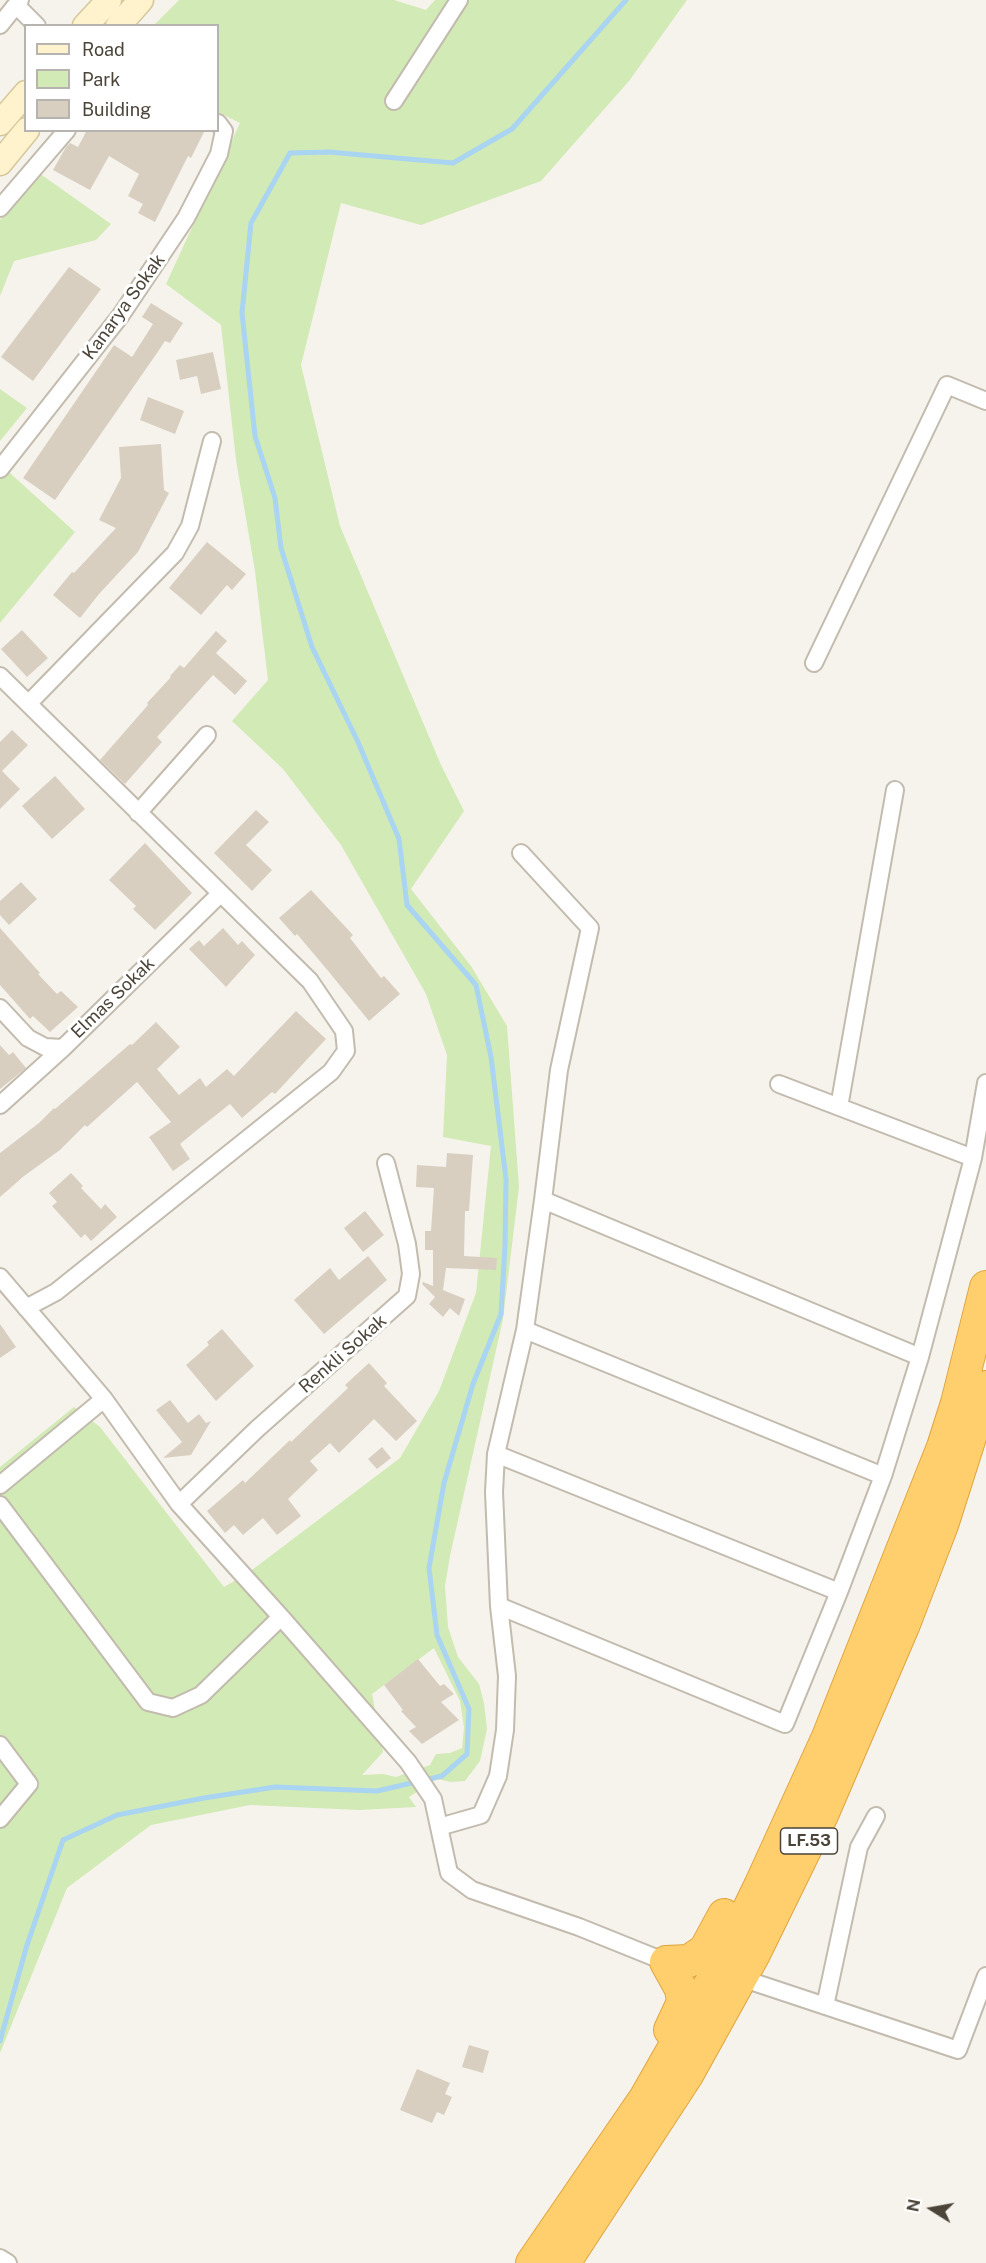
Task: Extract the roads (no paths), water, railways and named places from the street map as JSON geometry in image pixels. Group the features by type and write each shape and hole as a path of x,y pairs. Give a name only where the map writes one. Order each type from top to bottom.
{"highway":[{"name":"LF.53","path":"532,2263 646,2097 724,1960 828,1737 943,1447 957,1403 986,1287"},
{"name":"LF.53","path":"564,2263 687,2075 741,1978 822,1815 904,1624 942,1525 986,1387"},
{"path":"525,2263 632,2095 674,2022 683,2002 681,1989 666,1962 689,1960 705,1950 792,1782 943,1447"}],"street":[{"path":"88,24 109,0"},
{"path":"120,24 141,0"},
{"path":"394,100 459,0"},
{"path":"0,25 18,2 34,24"},
{"path":"0,123 24,95"},
{"name":"Kanarya Sokak","path":"0,469 121,315 186,218 219,154 221,127"},
{"path":"0,163 25,132"},
{"path":"0,208 65,132"},
{"path":"814,663 947,385 986,400"},
{"path":"29,703 176,553 190,526 212,441"},
{"path":"0,676 310,981 344,1030 346,1051 331,1071 56,1292 26,1308"},
{"path":"138,813 207,735"},
{"path":"839,1107 895,790"},
{"path":"439,1827 481,1815 498,1776 505,1730 507,1676 499,1606 494,1492 496,1454 525,1330 559,1070 590,928 521,853"},
{"name":"Elmas Sokak","path":"0,1008 28,1038 45,1047 63,1048 220,894"},
{"path":"0,1106 63,1048"},
{"path":"499,1606 785,1724 883,1476 920,1358 973,1158 986,1083"},
{"path":"780,1084 973,1158"},
{"name":"Renkli Sokak","path":"179,1504 257,1429 407,1296 411,1274 407,1244 386,1163"},
{"path":"543,1200 920,1358"},
{"path":"0,1277 104,1399 179,1504 408,1762 433,1799 448,1873 472,1890 579,1927 666,1962"},
{"path":"525,1330 883,1476"},
{"path":"0,1485 104,1399"},
{"path":"496,1454 838,1592"},
{"path":"0,1505 148,1702 173,1708 201,1695 281,1617"},
{"path":"0,1745 29,1784 0,1819"},
{"path":"825,2006 859,1847 876,1816"},
{"path":"741,1978 958,2050 986,1976"},
{"path":"0,2258 8,2263"}],"waterway":[{"path":"0,2041 27,1945 63,1840 117,1815 204,1798 275,1787 377,1791 442,1776 467,1754 469,1709 437,1635 429,1568 444,1483 473,1384 501,1314 506,1179 491,1057 476,985 407,905 399,839 358,742 312,647 281,548 275,498 255,436 242,313 251,223 290,153 329,152 453,163 512,129 626,0"}]}
